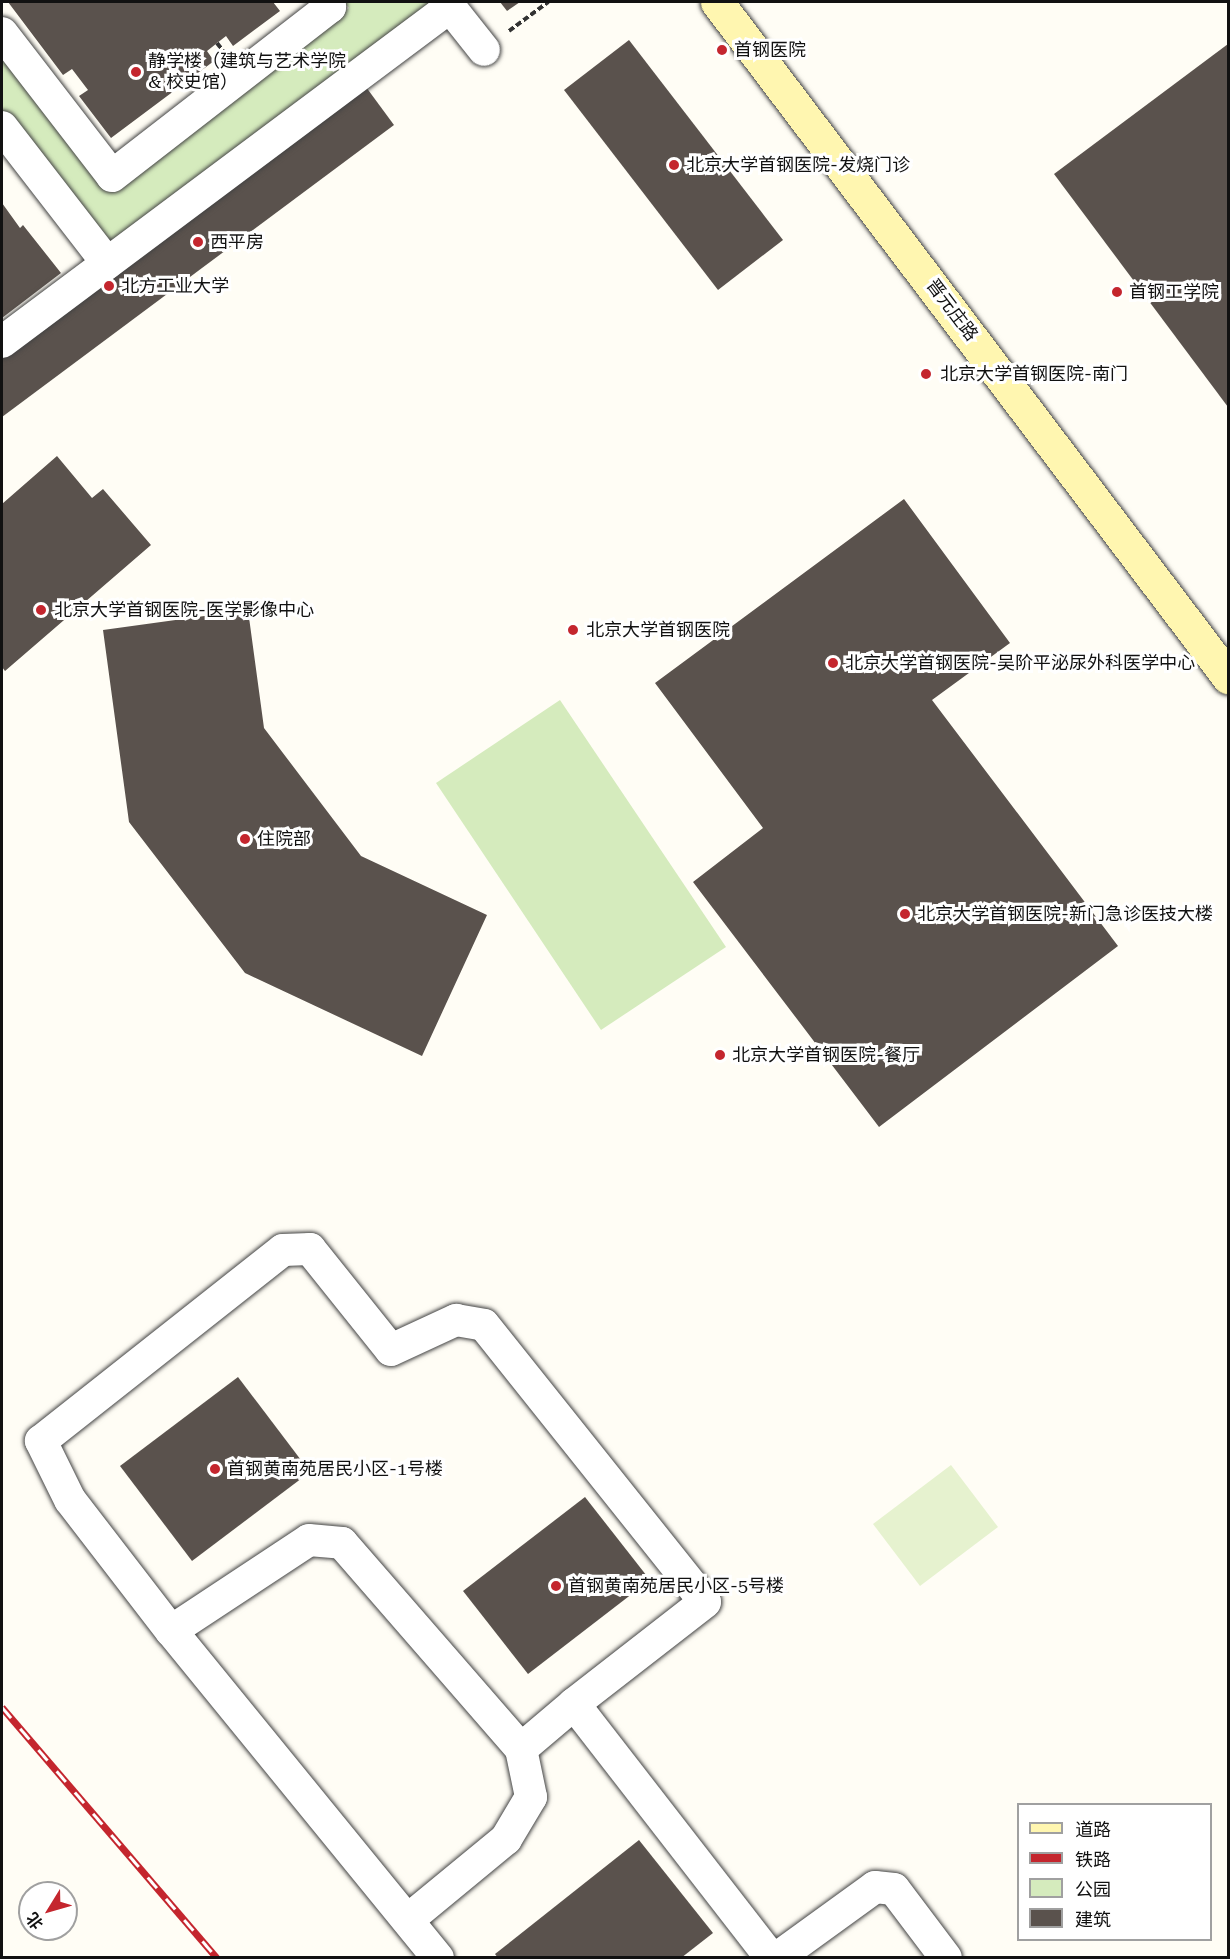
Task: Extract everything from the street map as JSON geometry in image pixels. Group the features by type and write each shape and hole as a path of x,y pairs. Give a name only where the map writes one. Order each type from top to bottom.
{"street":[{"path":"2,33 112,176 330,7 326,2"},
{"name":"晋元庄路","path":"717,2 1228,677"},
{"path":"2,342 448,4 484,50"},
{"path":"2,127 107,263"},
{"path":"438,1958 171,1632 70,1500 41,1441 283,1250 310,1249 391,1350 456,1320 484,1324 705,1602 574,1704 521,1749"},
{"path":"171,1632 309,1540 342,1543 521,1749 531,1797 506,1839 409,1920"},
{"path":"574,1704 771,1958"},
{"path":"777,1958 875,1887 894,1889 946,1958"}],"path":[{"path":"484,50 548,2"}],"green space":[{"path":"344,2 432,2 107,251 2,112 2,51 111,190 349,8"},
{"path":"560,700 726,947 601,1030 436,783"},
{"path":"951,1465 998,1527 920,1586 873,1524"}],"building":[{"name":"静学楼（建筑与艺术学院 & 校史馆）","path":"8,2 273,2 280,11 233,46 226,36 207,51 214,61 111,138 79,96 88,90 72,69 63,75"},
{"path":"500,2 520,2 507,11"},
{"name":"北京大学首钢医院-发烧门诊","path":"629,40 783,240 718,290 564,90"},
{"path":"1228,44 1228,407 1054,174"},
{"name":"西平房","path":"366,87 394,125 2,417 2,359"},
{"path":"2,203 20,228 23,225 61,273 2,318"},
{"path":"57,456 92,498 103,489 151,545 5,671 2,667 2,504"},
{"name":"北京大学首钢医院-新门急诊医技大楼","path":"904,499 1010,643 932,700 1118,946 879,1127 693,882 763,828 655,683"},
{"name":"住院部","path":"248,610 264,728 361,856 487,915 422,1056 245,973 129,822 103,630"},
{"name":"首钢黄南苑居民小区-1号楼","path":"238,1377 310,1472 192,1561 120,1466"},
{"name":"首钢黄南苑居民小区-5号楼","path":"585,1497 650,1580 528,1674 463,1591"},
{"path":"639,1840 713,1933 681,1958 498,1958 495,1954"}],"railway":[{"path":"2,1707 217,1958"}],"place":[{"name":"首钢医院","path":"722,50"},
{"name":"静学楼（建筑与艺术学院 & 校史馆）","path":"136,72"},
{"name":"北京大学首钢医院-发烧门诊","path":"674,165"},
{"name":"西平房","path":"198,242"},
{"name":"北方工业大学","path":"109,286"},
{"name":"首钢工学院","path":"1117,292"},
{"name":"北京大学首钢医院-南门","path":"926,374"},
{"name":"北京大学首钢医院-医学影像中心","path":"41,610"},
{"name":"北京大学首钢医院","path":"573,630"},
{"name":"北京大学首钢医院-吴阶平泌尿外科医学中心","path":"833,663"},
{"name":"住院部","path":"245,839"},
{"name":"北京大学首钢医院-新门急诊医技大楼","path":"905,914"},
{"name":"北京大学首钢医院-餐厅","path":"720,1055"},
{"name":"首钢黄南苑居民小区-1号楼","path":"215,1469"},
{"name":"首钢黄南苑居民小区-5号楼","path":"556,1586"}]}
